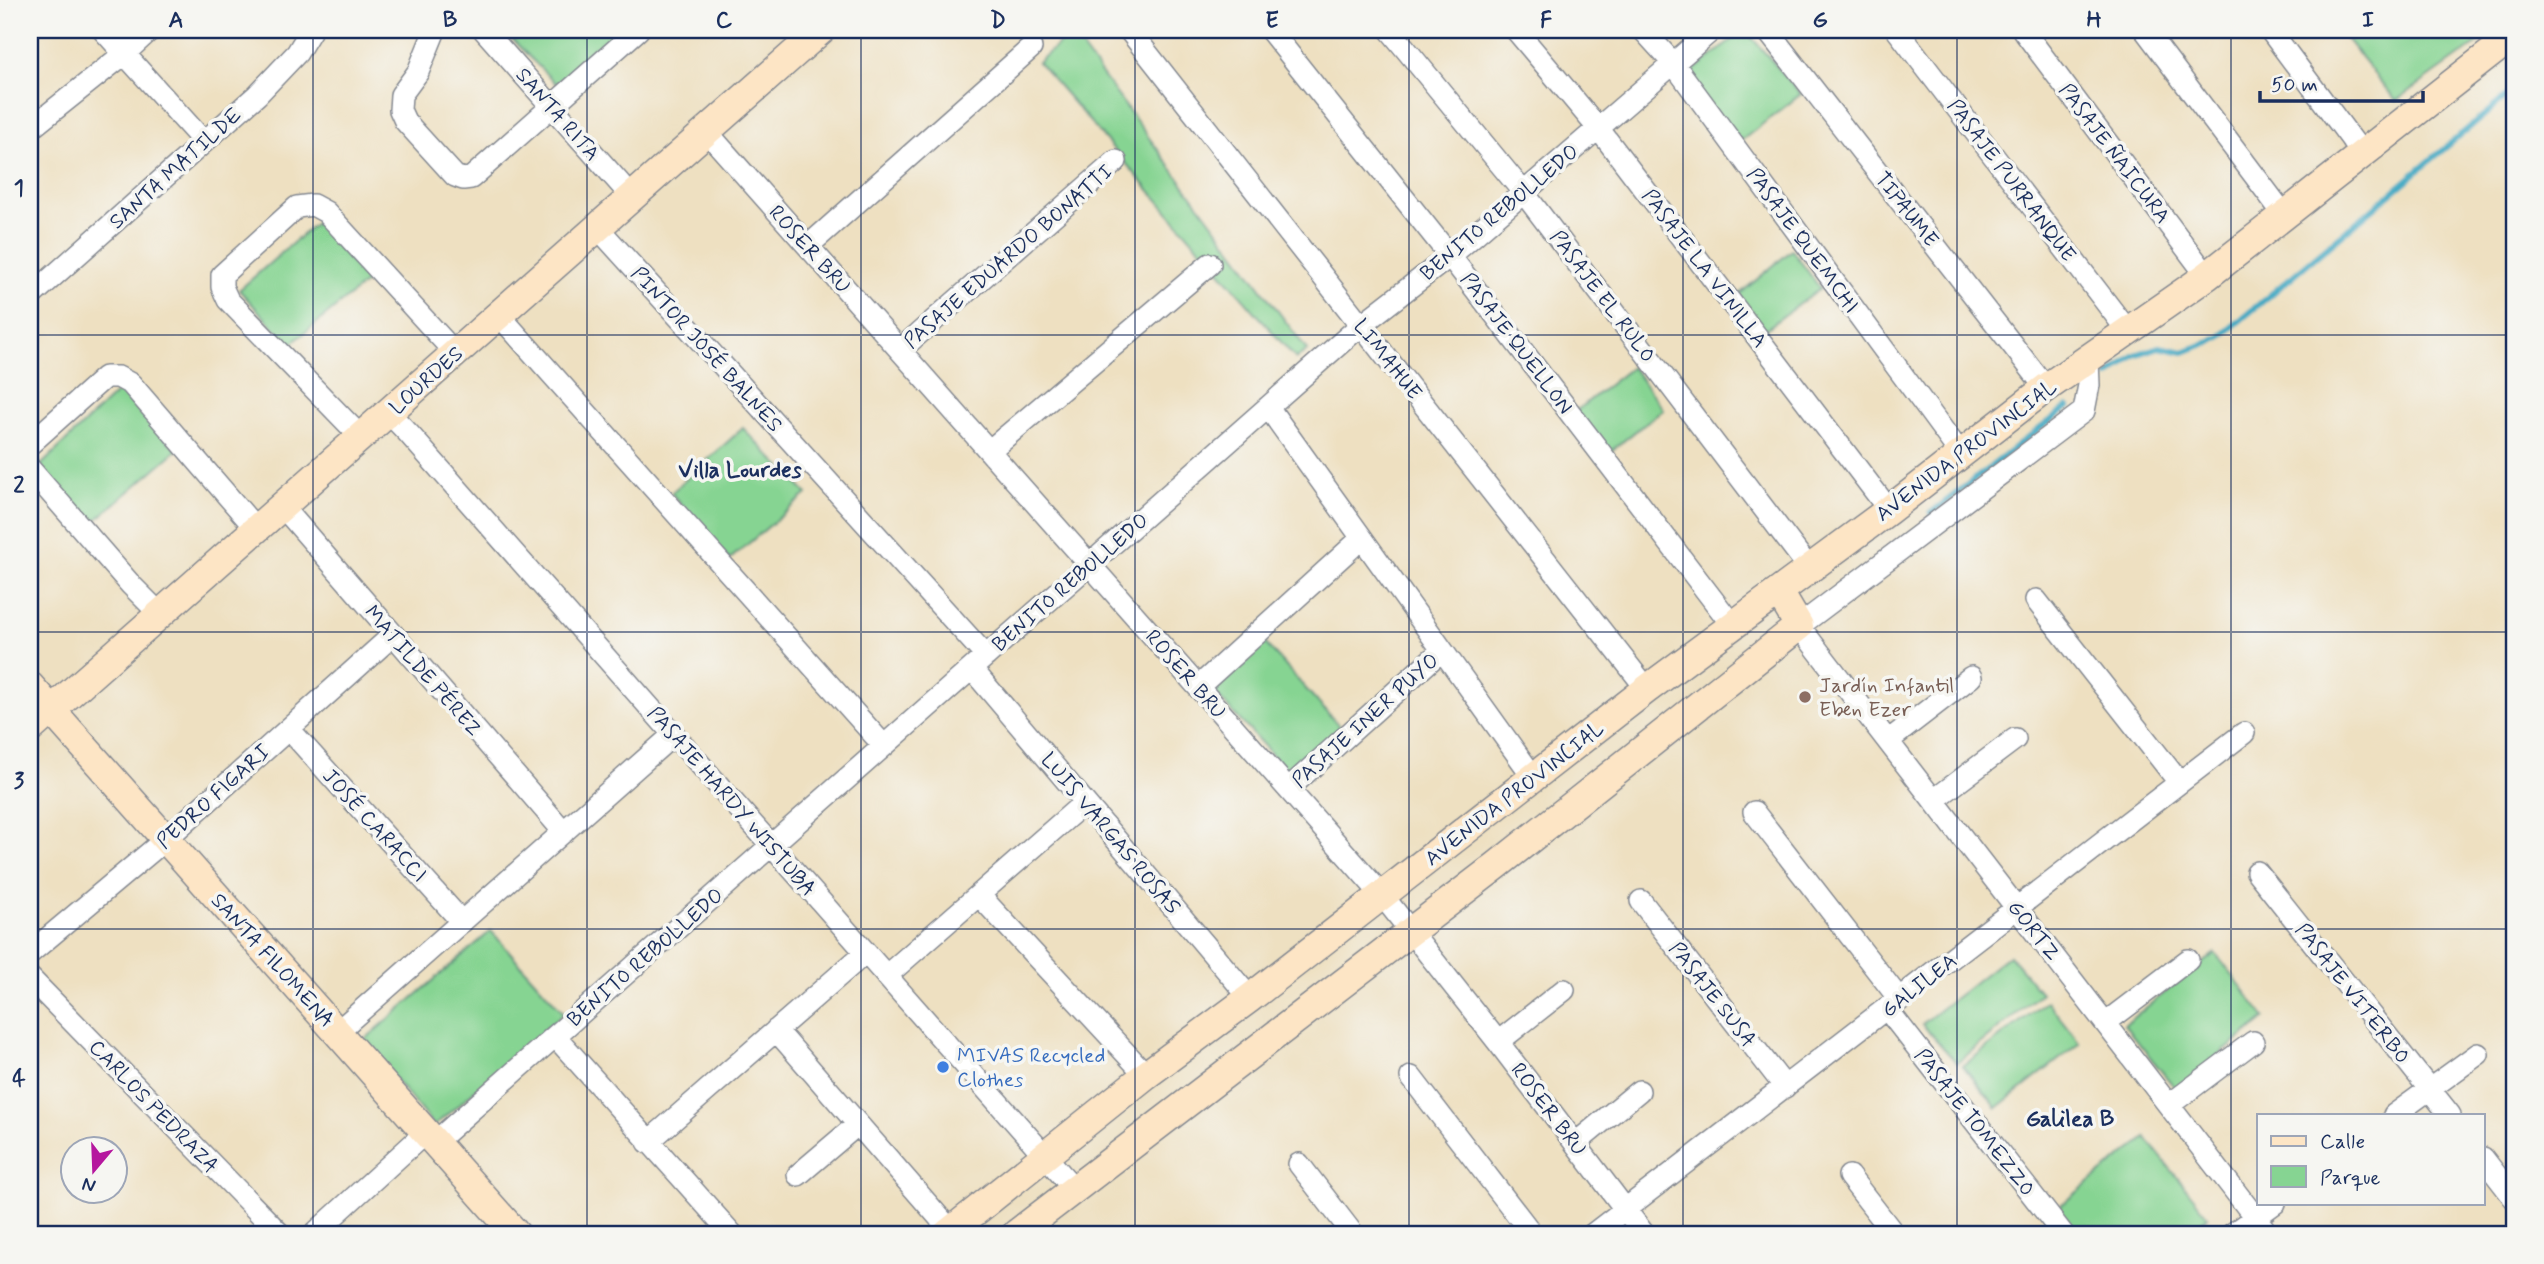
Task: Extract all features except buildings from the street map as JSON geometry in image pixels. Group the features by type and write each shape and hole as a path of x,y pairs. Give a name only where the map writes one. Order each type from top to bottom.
{"street":[{"path":"103,30 204,142"},
{"path":"30,125 35,125 150,30"},
{"name":"SANTA MATILDE","path":"30,297 280,73 311,30"},
{"path":"435,30 418,72 401,95 400,110 405,121 455,176 463,179 471,178 638,30"},
{"name":"SANTA RITA","path":"484,30 632,198"},
{"name":"LOURDES","path":"30,729 821,30"},
{"name":"LIMAHUE","path":"1129,30 1647,689"},
{"name":"PASAJE QUELLON","path":"1270,30 1450,256 1734,626"},
{"name":"PASAJE EL RULO","path":"1390,30 1524,193 1809,568"},
{"name":"PASAJE LA VINILLA","path":"1516,30 1598,128 1889,510"},
{"name":"PASAJE QUEMCHI","path":"1643,30 1673,63 1960,453"},
{"name":"BENITO REBOLLEDO","path":"314,1234 555,1036 1361,325 1450,256 1712,30"},
{"name":"TIPAUME","path":"1767,30 2046,388"},
{"name":"PASAJE PURRANQUE","path":"1897,30 2127,330"},
{"name":"PASAJE ÑAICURA","path":"2024,30 2207,276"},
{"path":"2145,30 2285,216"},
{"path":"2270,30 2364,156"},
{"name":"AVENIDA PROVINCIAL","path":"949,1233 1146,1075 1250,998 1647,689 1889,510 2046,388 2207,276 2364,156 2514,36"},
{"path":"808,246 1031,48"},
{"name":"ROSER BRU","path":"707,132 1382,895 1644,1234"},
{"name":"PASAJE EDUARDO BONATTI","path":"900,350 1116,161"},
{"path":"361,438 228,300 222,287 222,275 297,206 313,205 326,212 456,354"},
{"name":"PINTOR JOSÉ BALNES","path":"598,228 979,663"},
{"path":"989,450 1210,264"},
{"path":"499,315 884,746"},
{"name":"AVENIDA PROVINCIAL","path":"1016,1234 1412,931 1800,626 2084,411 2089,385 2088,360"},
{"path":"30,444 105,377 118,377 131,384 257,530"},
{"path":"1268,407 1534,778"},
{"name":"PASAJE HARDY WISTUBA","path":"388,413 410,434 1075,1190"},
{"path":"30,469 131,585 161,615"},
{"name":"MATILDE PÉREZ","path":"283,507 564,832"},
{"path":"1198,687 1362,538"},
{"path":"1779,592 1800,626"},
{"path":"2036,600 2179,782"},
{"name":"GORTZ","path":"1800,626 2262,1226"},
{"name":"PEDRO FIGARI","path":"30,953 166,839 393,635"},
{"name":"PASAJE INER PUYO","path":"1288,789 1442,650"},
{"name":"LUIS VARGAS ROSAS","path":"979,663 1084,803 1250,998"},
{"path":"1888,741 1972,677"},
{"name":"SANTA FILOMENA","path":"30,685 516,1234"},
{"name":"JOSÉ CARACCI","path":"289,729 462,922"},
{"name":"GALILEA","path":"1593,1234 2244,733"},
{"path":"337,1032 673,735"},
{"path":"1934,800 2015,739"},
{"path":"886,976 1084,803"},
{"name":"PASAJE TOMEZZO","path":"1754,812 2063,1234"},
{"name":"PASAJE VITERBO","path":"2257,872 2448,1114"},
{"path":"979,895 1146,1075"},
{"name":"PASAJE SUSA","path":"1641,901 1786,1087"},
{"path":"648,1142 865,953"},
{"path":"2105,1023 2188,960"},
{"name":"CARLOS PEDRAZA","path":"30,978 279,1234"},
{"path":"1498,1042 1564,990"},
{"path":"776,1030 949,1233"},
{"path":"555,1036 732,1234"},
{"path":"2169,1105 2253,1042"},
{"path":"2395,1114 2478,1054"},
{"path":"1411,1077 1532,1234"},
{"path":"1576,1143 1639,1091"},
{"path":"798,1175 858,1124"},
{"path":"2484,1159 2514,1198"},
{"path":"1299,1164 1353,1234"},
{"path":"1849,1177 1894,1234"},
{"path":"2232,1234 2262,1226 2274,1204"}],"green space":[{"path":"503,30 618,30 556,84"},
{"path":"1745,30 1801,94 1741,141 1685,77"},
{"path":"2339,30 2492,30 2493,32 2396,101"},
{"path":"1071,33 1307,350 1296,359 1038,62"},
{"path":"317,222 368,281 290,345 239,290"},
{"path":"1792,250 1820,288 1762,332 1736,297"},
{"path":"1632,367 1663,409 1606,455 1572,414"},
{"path":"119,390 177,450 90,525 37,469"},
{"path":"743,428 807,494 729,560 671,493"},
{"path":"1264,642 1340,727 1291,775 1210,688"},
{"path":"491,931 564,1013 434,1126 363,1041"},
{"path":"2215,953 2266,1018 2176,1089 2124,1025"},
{"path":"2009,955 2041,993 1957,1063 1922,1024"},
{"path":"2047,1001 2080,1043 1997,1108 1963,1066"},
{"path":"2146,1138 2208,1216 2186,1234 2077,1234 2057,1208"}],"waterway":[{"path":"2108,376 2135,355 2159,347 2184,352 2219,338 2514,90"},
{"path":"1931,513 2068,407"}],"place":[{"name":"Jardín Infantil Eben Ezer","path":"1805,697"},
{"name":"MIVAS Recycled Clothes","path":"943,1067"}],"district":[{"name":"Villa Lourdes","path":"740,469"},
{"name":"Galilea B","path":"2070,1118"}]}
